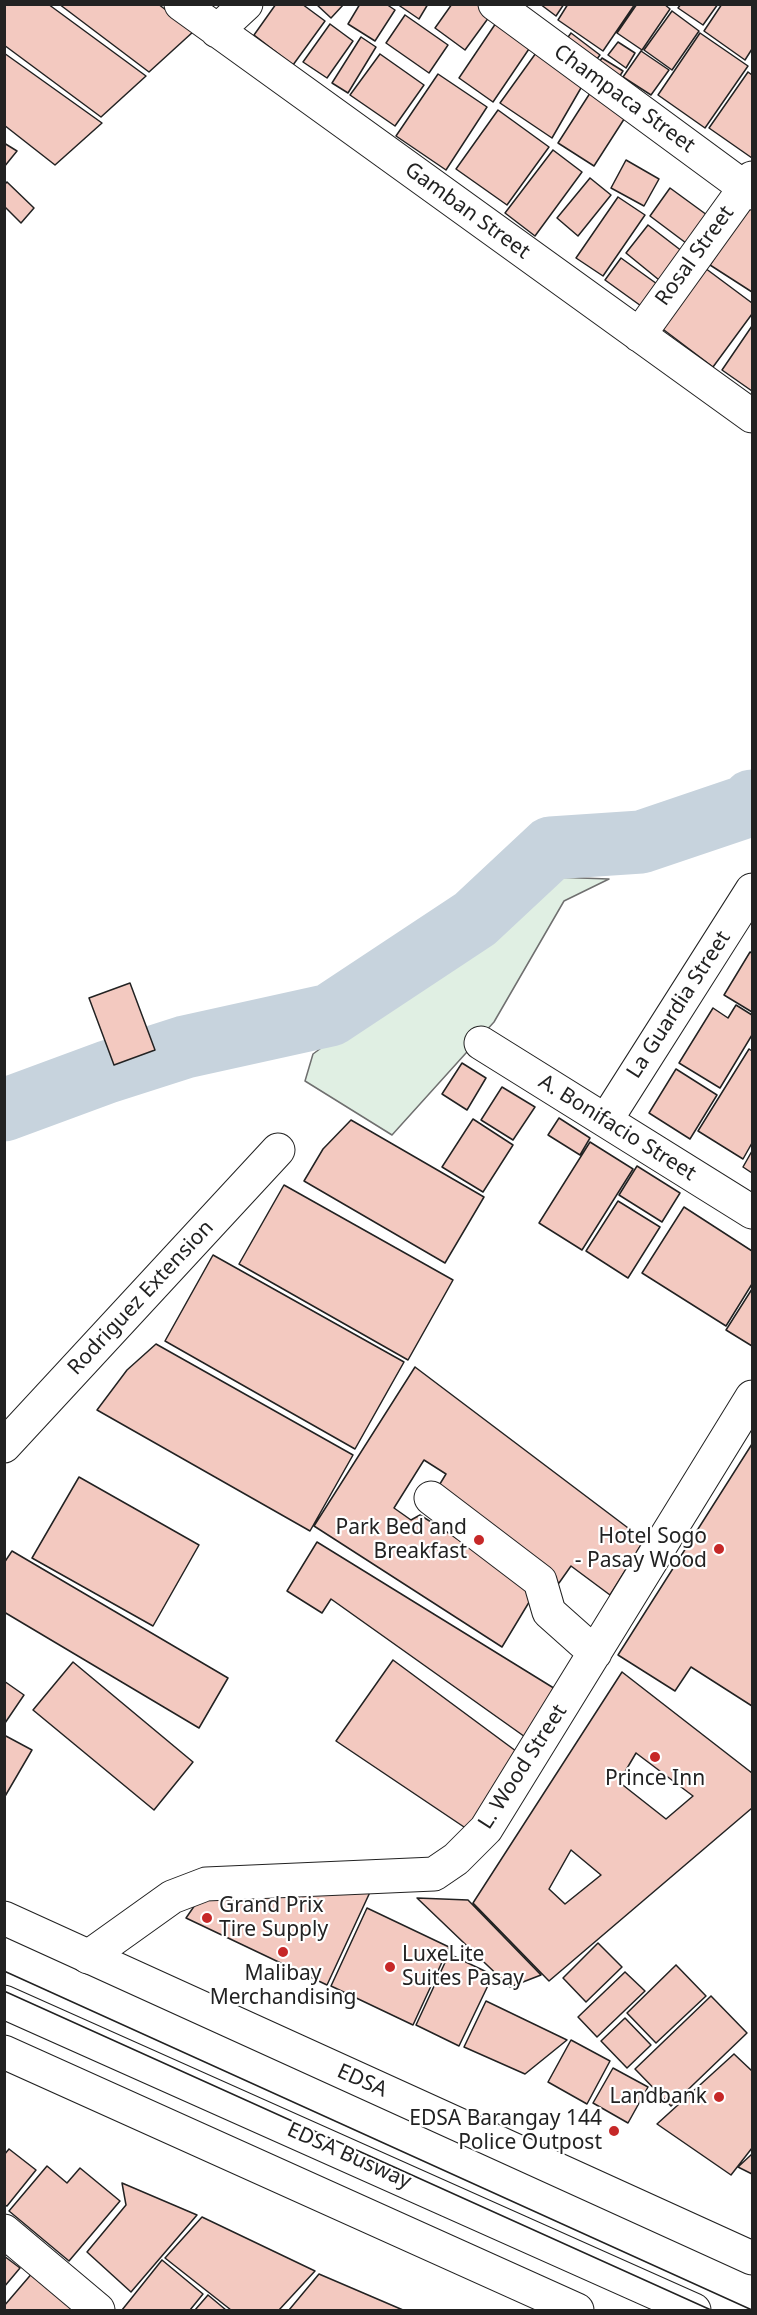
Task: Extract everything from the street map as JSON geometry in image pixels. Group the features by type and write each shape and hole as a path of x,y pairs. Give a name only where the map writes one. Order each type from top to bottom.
{"main road":[{"name":"Gamban Street","path":"181,4 753,416"},
{"path":"217,31 246,4"},
{"name":"Champaca Street","path":"495,4 750,186"},
{"name":"Rosal Street","path":"639,334 750,186"},
{"name":"La Guardia Street","path":"606,1120 753,890"},
{"name":"A. Bonifacio Street","path":"481,1043 753,1212"},
{"name":"Rodriguez Extension","path":"4,1446 278,1150"},
{"name":"L. Wood Street","path":"88,1957 172,1897 206,1884 434,1874 456,1859 486,1829 753,1397"},
{"path":"431,1498 540,1581 549,1612 595,1653"},
{"name":"EDSA","path":"4,1918 753,2258"},
{"name":"EDSA Busway","path":"4,2002 694,2310"},
{"path":"4,2052 578,2310"},
{"path":"4,2230 99,2310"}],"green space":[{"path":"552,877 609,879 564,901 494,1022 392,1135 305,1081 313,1054"}],"building":[{"path":"4,4 48,4 146,76 101,117 4,45"},
{"path":"59,4 158,4 194,31 149,72"},
{"path":"276,4 302,4 325,21 293,65 254,35"},
{"path":"316,4 344,4 331,18"},
{"path":"360,4 386,4 395,10 375,41 348,24"},
{"path":"397,4 428,4 419,19"},
{"path":"452,4 480,4 492,13 465,50 435,28"},
{"path":"540,4 564,4 556,16"},
{"path":"568,4 635,4 603,51 558,20"},
{"path":"637,4 664,4 670,9 642,50 617,33"},
{"path":"681,4 718,4 703,25 678,8"},
{"path":"722,4 752,4 752,49 745,60 704,31"},
{"path":"672,11 699,31 672,70 644,50"},
{"path":"405,15 448,45 429,73 386,43"},
{"path":"498,20 533,43 493,102 459,78"},
{"path":"330,24 353,41 327,78 303,62"},
{"path":"571,33 600,55 590,68 561,47"},
{"path":"700,33 748,66 705,128 658,95"},
{"path":"361,37 376,47 348,93 332,83"},
{"path":"618,42 635,53 626,68 608,55"},
{"path":"541,46 585,81 552,138 500,103"},
{"path":"641,51 669,70 651,95 623,77"},
{"path":"4,53 102,123 55,165 4,125"},
{"path":"380,54 424,85 395,126 350,95"},
{"path":"602,58 623,71 614,85 593,71"},
{"path":"748,72 752,75 752,158 709,128"},
{"path":"438,74 487,107 446,170 396,136"},
{"path":"592,90 628,113 594,166 558,143"},
{"path":"498,110 549,147 507,205 456,169"},
{"path":"4,143 17,151 4,167"},
{"path":"553,150 582,172 535,236 505,213"},
{"path":"626,160 659,179 644,206 611,188"},
{"path":"590,178 611,195 578,236 557,218"},
{"path":"7,182 34,208 21,223 4,206 4,185"},
{"path":"670,188 707,215 686,243 650,216"},
{"path":"618,197 645,215 603,276 576,258"},
{"path":"748,206 752,209 752,292 710,265"},
{"path":"648,225 687,255 664,284 626,253"},
{"path":"621,258 664,289 648,311 605,280"},
{"path":"705,268 752,303 752,314 713,367 660,327"},
{"path":"752,326 752,391 722,370"},
{"path":"750,952 752,953 752,1012 724,995"},
{"path":"130,983 155,1050 114,1065 89,998"},
{"path":"736,1005 752,1015 752,1035 720,1088 679,1063 713,1008 728,1018"},
{"path":"749,1049 752,1051 752,1143 743,1159 698,1131"},
{"path":"462,1063 486,1078 467,1110 442,1094"},
{"path":"676,1069 717,1095 690,1139 649,1113"},
{"path":"502,1087 535,1107 513,1140 481,1120"},
{"path":"559,1118 590,1138 580,1155 548,1135"},
{"path":"473,1119 513,1145 483,1192 442,1167"},
{"path":"351,1120 484,1197 445,1263 304,1181 323,1149"},
{"path":"590,1142 633,1169 582,1250 539,1223"},
{"path":"752,1151 752,1173 743,1167"},
{"path":"637,1166 680,1193 662,1222 619,1195"},
{"path":"284,1185 453,1280 408,1360 239,1264"},
{"path":"618,1201 660,1227 628,1278 586,1251"},
{"path":"684,1207 752,1251 752,1284 726,1326 642,1273"},
{"path":"213,1255 404,1362 355,1449 165,1341"},
{"path":"752,1289 752,1346 726,1330"},
{"path":"156,1344 353,1455 310,1531 97,1410 127,1370"},
{"path":"415,1367 644,1540 610,1595 571,1566 559,1583 435,1492 446,1474 424,1460 394,1508 411,1520 420,1515 537,1589 502,1647 314,1526"},
{"name":"Hotel Sogo - Pasay Wood","path":"752,1444 752,1706 691,1667 675,1691 618,1655"},
{"path":"79,1477 199,1545 153,1626 32,1558"},
{"path":"317,1542 565,1695 535,1744 331,1599 322,1613 287,1591"},
{"path":"12,1551 228,1678 199,1728 4,1612 4,1563"},
{"path":"393,1660 524,1757 470,1831 336,1741"},
{"path":"73,1662 193,1762 154,1810 33,1710"},
{"path":"622,1672 752,1773 752,1808 549,1981 473,1903","holes":["636,1753 693,1796 666,1819 619,1782","571,1850 601,1875 565,1904 549,1889"]},
{"path":"4,1681 24,1695 5,1723 4,1723"},
{"path":"4,1735 32,1750 4,1798"},
{"path":"371,1890 327,1985 186,1918 195,1905 209,1898"},
{"path":"417,1898 468,1900 541,1975 510,1987"},
{"name":"LuxeLite Suites Pasay","path":"367,1908 449,1947 413,2025 331,1986"},
{"path":"598,1943 622,1967 586,2002 563,1978"},
{"path":"449,1954 493,1975 459,2046 416,2025"},
{"path":"676,1965 706,1996 656,2043 627,2013"},
{"path":"625,1972 645,1991 597,2037 578,2017"},
{"path":"711,1996 747,2033 671,2106 635,2069"},
{"path":"486,2001 567,2040 525,2074 464,2047"},
{"path":"625,2018 651,2045 627,2068 601,2041"},
{"path":"571,2040 610,2061 587,2104 548,2082"},
{"name":"Landbank","path":"734,2054 752,2071 752,2148 731,2175 657,2124"},
{"path":"613,2068 648,2087 628,2123 593,2103"},
{"path":"9,2149 36,2170 7,2206 4,2205 4,2155"},
{"path":"752,2154 752,2174 738,2167"},
{"path":"47,2166 67,2183 80,2168 120,2201 69,2261 9,2211"},
{"path":"122,2183 197,2215 131,2292 87,2252 126,2205"},
{"path":"202,2217 315,2271 279,2310 231,2310 165,2258"},
{"path":"4,2256 20,2268 4,2287"},
{"path":"162,2260 203,2294 190,2310 122,2310"},
{"path":"34,2271 76,2306 72,2310 4,2310 4,2306"},
{"path":"319,2274 403,2310 289,2310"},
{"path":"208,2295 226,2310 195,2310"}],"waterway":[{"path":"4,1110 107,1072 185,1047 330,1015 475,919 551,848 641,842 750,805 752,801"}],"tram line":[{"path":"4,1971 752,2310"},
{"path":"4,1991 711,2310"}],"place":[{"name":"Park Bed and Breakfast","path":"479,1540"},
{"name":"Hotel Sogo - Pasay Wood","path":"719,1549"},
{"name":"Prince Inn","path":"655,1757"},
{"name":"Grand Prix Tire Supply","path":"207,1918"},
{"name":"Malibay Merchandising","path":"283,1952"},
{"name":"LuxeLite Suites Pasay","path":"390,1967"},
{"name":"Landbank","path":"719,2097"},
{"name":"EDSA Barangay 144 Police Outpost","path":"614,2131"}]}
